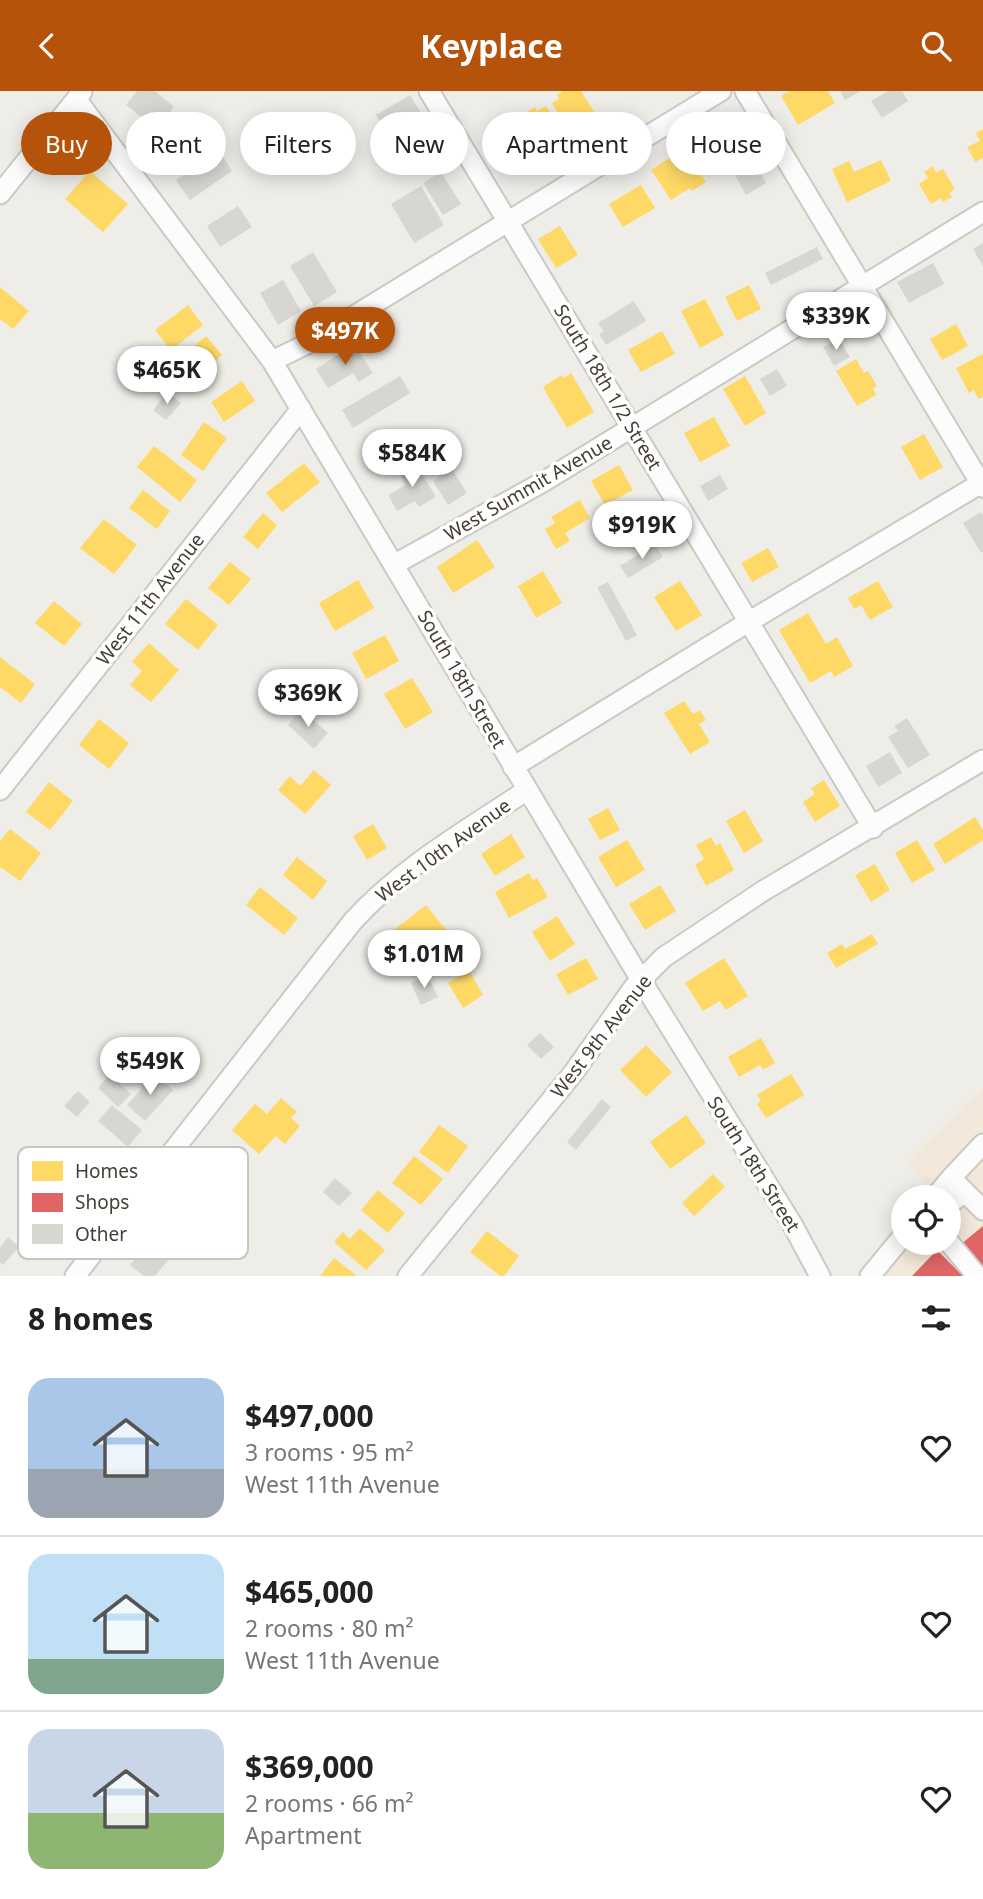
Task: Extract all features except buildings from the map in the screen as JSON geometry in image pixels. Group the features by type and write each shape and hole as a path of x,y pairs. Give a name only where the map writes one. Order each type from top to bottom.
{"street":[{"name":"South 18th 1/2 Street","path":"429,91 873,828"},
{"path":"272,361 313,341 721,91"},
{"path":"513,767 750,621 982,484 745,91"},
{"path":"0,194 79,95"},
{"name":"South 18th Street","path":"79,95 272,361 641,980 792,1224 820,1276"},
{"name":"West Summit Avenue","path":"395,564 543,482 983,212"},
{"name":"West 11th Avenue","path":"0,790 301,409"},
{"name":"West 9th Avenue","path":"408,1276 574,1072 641,980 664,957 763,891 873,828 983,760"},
{"name":"West 10th Avenue","path":"176,1147 353,921 374,898 412,867 527,790"},
{"path":"958,1185 983,1145"},
{"path":"961,1188 983,1210"},
{"path":"870,1276 891,1251"},
{"path":"960,1255 977,1276"},
{"name":"West 10th Avenue","path":"75,1276 88,1259"}],"shaded area":[{"path":"983,1088 983,1276 857,1276 891,1235 891,1255 961,1255 961,1185 926,1185 907,1163"}]}
